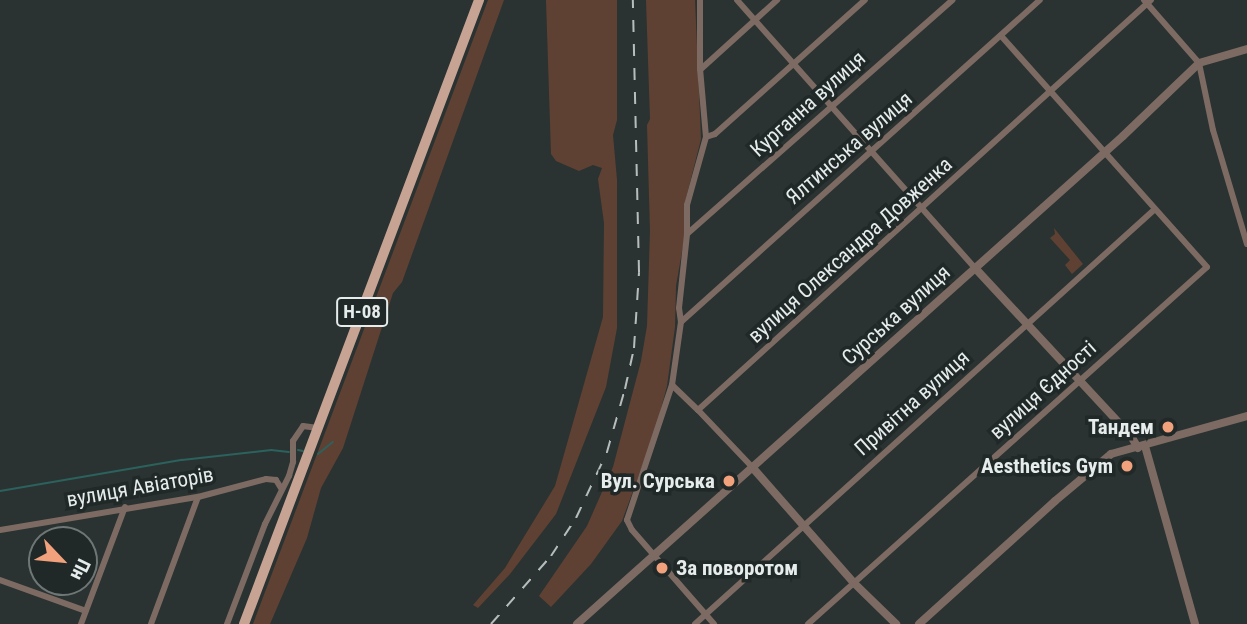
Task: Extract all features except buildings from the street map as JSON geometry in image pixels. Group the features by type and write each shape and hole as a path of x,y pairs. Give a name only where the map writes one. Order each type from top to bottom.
{"main road":[{"name":"Н-08","path":"244,624 479,0"}],"street":[{"path":"700,0 700,69 706,138 689,195 680,286 681,322 671,386 650,455 627,513 632,530 715,624"},
{"path":"737,0 975,268 1142,447 1195,624"},
{"path":"700,69 778,0"},
{"path":"706,138 715,134 865,0"},
{"name":"Курганна вулиця","path":"687,234 952,0"},
{"name":"Ялтинська вулиця","path":"681,322 1040,0"},
{"path":"1148,1 1199,63 1213,130 1247,244"},
{"name":"вулиця Олександра Довженка","path":"698,410 923,209 1148,1"},
{"path":"1001,36 1154,210"},
{"name":"Сурська вулиця","path":"577,624 1104,152 1199,63 1247,49"},
{"name":"вулиця Єдності","path":"808,624 1207,267 1154,210"},
{"name":"Привітна вулиця","path":"695,624 1154,210"},
{"path":"671,386 698,410 752,467 854,583 896,624"},
{"path":"919,624 1111,454 1247,416"},
{"path":"227,624 293,462 296,436 303,426 318,429"},
{"name":"вулиця Авіаторів","path":"0,530 125,507 198,497 266,479 276,480 281,488"},
{"path":"151,624 198,497"},
{"path":"81,624 125,507"},
{"path":"0,580 86,611"}],"shaded area":[{"path":"488,0 504,0 402,282 393,293 343,448 321,488 307,538 270,624 253,624"},
{"path":"546,0 617,0 617,120 613,135 617,180 617,328 606,387 556,514 510,574 478,608 473,605 505,568 555,486 603,317 604,223 598,179 602,168 593,165 579,171 556,161 551,154"},
{"path":"646,0 695,0 701,139 684,206 685,234 676,286 675,327 667,386 655,431 622,521 591,564 551,607 539,596 587,526 613,467 641,361 647,326 650,231 647,125 650,119"},
{"path":"1054,228 1083,264 1072,274 1065,265 1070,260 1050,238 1055,234"}],"waterway":[{"path":"318,454 333,442"},
{"path":"0,491 182,460 271,450 289,452"},
{"path":"298,450 303,451"}],"railway":[{"path":"491,624 551,556 576,518 607,452 625,389 634,348 639,272 633,0"}],"place":[{"name":"Тандем","path":"1168,427"},
{"name":"Aesthetics Gym","path":"1127,466"},
{"name":"Вул. Сурська","path":"729,481"},
{"name":"За поворотом","path":"662,568"}]}
